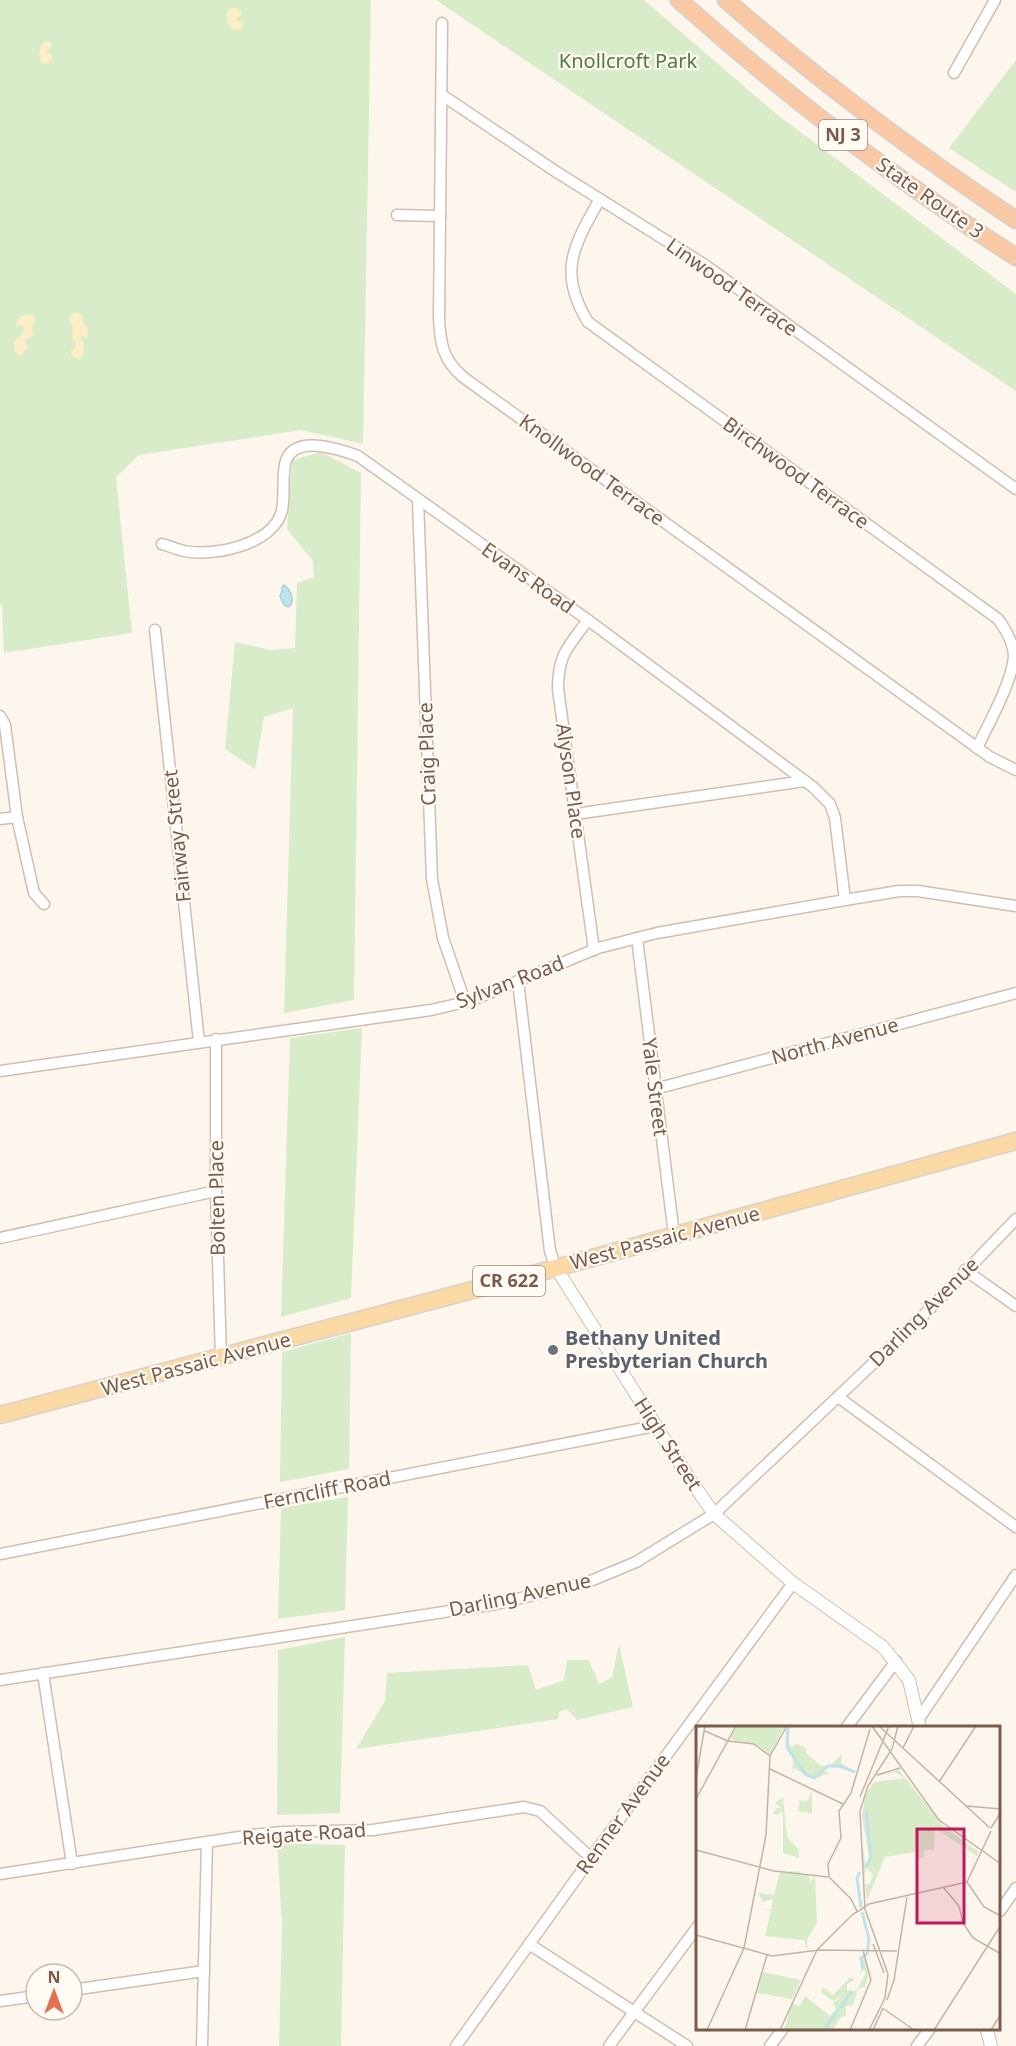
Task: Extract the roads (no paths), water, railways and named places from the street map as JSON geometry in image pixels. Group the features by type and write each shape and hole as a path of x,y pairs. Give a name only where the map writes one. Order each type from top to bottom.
{"highway":[{"name":"State Route 3","path":"679,0 769,77 841,134 931,200 1016,257"},
{"name":"State Route 3","path":"726,0 860,109 991,204 1016,219"}],"main road":[{"name":"West Passaic Avenue","path":"0,1415 556,1268 1016,1141"}],"street":[{"path":"954,73 995,0"},
{"name":"Knollwood Terrace","path":"442,23 440,340 442,351 454,369 977,748 1005,766 1016,770"},
{"name":"Linwood Terrace","path":"441,95 705,265 1016,489"},
{"name":"Birchwood Terrace","path":"600,199 578,238 571,264 574,293 580,310 588,322 998,619 1007,632 1014,656 1011,669 977,748"},
{"path":"397,215 440,216"},
{"name":"Evans Road","path":"162,544 185,551 203,552 238,547 258,540 272,528 282,510 285,462 297,449 323,445 358,456 588,620 805,782 830,804 835,818 845,900"},
{"name":"Craig Place","path":"418,500 432,879 443,938 465,1002"},
{"name":"Alyson Place","path":"588,620 563,654 558,670 558,689 594,950"},
{"name":"Fairway Street","path":"155,630 199,1042"},
{"path":"0,716 5,725 17,817 34,893 44,904"},
{"path":"575,814 805,782"},
{"path":"0,819 17,817"},
{"name":"Sylvan Road","path":"0,1071 431,1010 465,1002 594,950 637,938 898,891 918,891 1016,906"},
{"name":"Yale Street","path":"637,938 674,1235"},
{"name":"High Street","path":"518,981 550,1251 556,1268 654,1426 714,1514 793,1583 883,1647 909,1680 919,1724"},
{"name":"North Avenue","path":"655,1089 1016,993"},
{"name":"Bolten Place","path":"216,1039 216,1191 221,1358"},
{"path":"0,1238 216,1191"},
{"name":"Darling Avenue","path":"0,1680 496,1604 588,1582 636,1562 714,1514 920,1319 1016,1219"},
{"path":"965,1270 1016,1306"},
{"path":"838,1396 1016,1527"},
{"name":"Ferncliff Road","path":"0,1554 654,1426"},
{"path":"919,1724 1016,1575"},
{"name":"Renner Avenue","path":"456,2046 793,1583"},
{"path":"847,1726 896,1661"},
{"path":"43,1673 72,1864"},
{"name":"Reigate Road","path":"0,1874 283,1832 373,1830 524,1807 540,1811 591,1858"},
{"path":"202,2046 207,1842"},
{"path":"1001,1908 1016,1888"},
{"path":"609,2046 696,1929"},
{"path":"529,1944 687,2046"},
{"path":"84,1988 204,1971"},
{"path":"0,2001 24,1998"},
{"path":"770,2046 781,2031"},
{"path":"917,2046 927,2031"},
{"path":"987,2031 991,2046"}],"water":[{"path":"284,585 292,596 291,605 288,607 284,605 280,596"}],"place":[{"name":"Bethany United Presbyterian Church","path":"553,1350"}],"park label":[{"name":"Knollcroft Park","path":"628,61"}]}
